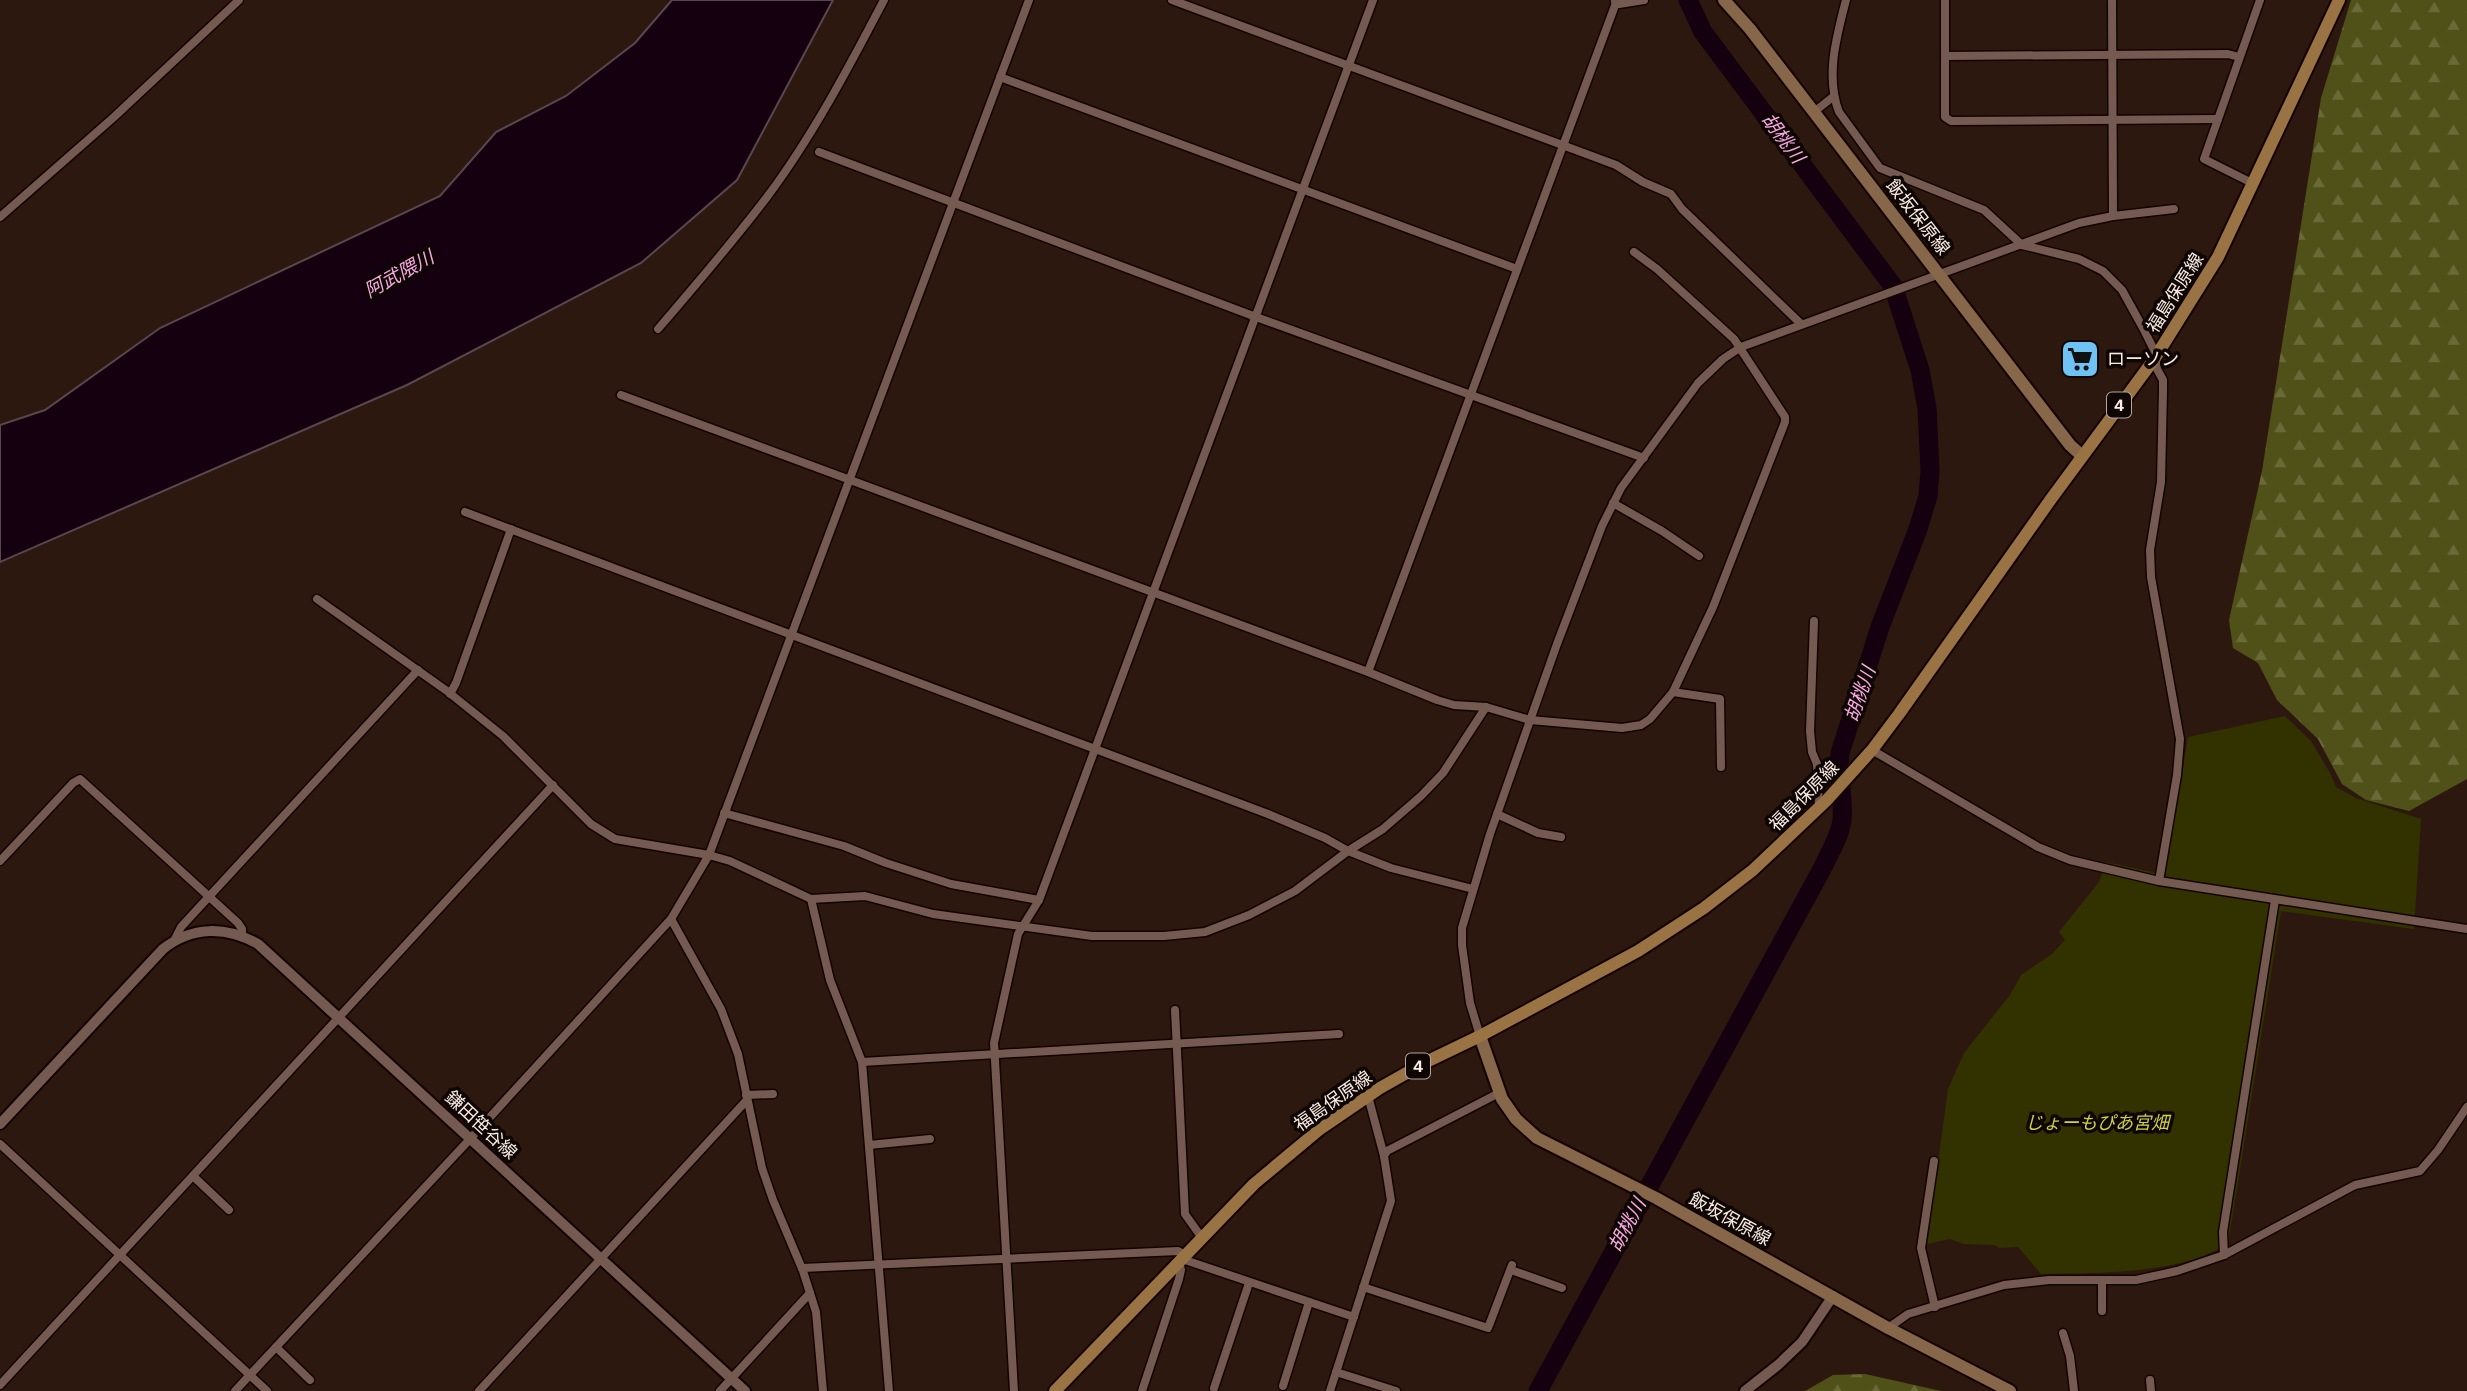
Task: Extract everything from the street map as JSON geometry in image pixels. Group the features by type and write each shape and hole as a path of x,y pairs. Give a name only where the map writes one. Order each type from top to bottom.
{"main road":[{"name":"飯坂保原線","path":"1724,0 1750,29 2070,445 2082,456"},
{"name":"福島保原線","path":"1055,1391 1254,1184 1320,1129 1368,1096 1426,1062 1638,951 1704,908 1753,870 1847,778 1872,750 2155,358 2218,257 2339,0"},
{"name":"飯坂保原線","path":"1480,1036 1499,1093 1516,1119 1537,1138 1656,1198 1888,1328 2010,1391"}],"street":[{"path":"0,217 114,117 239,0"},
{"path":"658,329 768,195 838,84 884,0"},
{"path":"235,1391 671,919 709,855 1029,0"},
{"path":"1172,0 1616,165 1643,182 1671,194 1682,209 1801,324"},
{"path":"1014,1391 995,1054 998,1025 1021,926 1039,900 1373,0"},
{"path":"1368,672 1564,146 1615,1 1619,4 1644,0"},
{"path":"1846,0 1833,59 1834,96 1839,112 1880,168 1984,210 2022,245 2079,259 2104,271 2127,299 2151,344 2163,380 2161,482 2150,550 2151,577 2180,739 2160,881"},
{"path":"1945,0 1945,117 1951,121 2218,119"},
{"path":"2112,0 2113,216"},
{"path":"2252,183 2204,159 2260,0"},
{"path":"1945,56 2228,54 2239,57"},
{"path":"1000,76 1517,269"},
{"path":"1814,112 1834,96"},
{"path":"819,152 1256,317 1644,458"},
{"path":"1480,1036 1470,1003 1462,928 1497,814 1557,644 1613,503 1620,488 1698,383 1723,359 1741,347 1801,324 2079,223 2174,209"},
{"path":"621,395 1437,700 1454,705 1486,708 1530,720 1632,727 1650,719 1674,692 1722,584 1785,422 1785,417 1741,347 1657,269 1634,252"},
{"path":"1613,503 1699,556"},
{"path":"465,512 1268,814 1325,838 1348,851 1415,875 1473,890"},
{"path":"450,694 511,529"},
{"path":"317,599 418,670 503,736 605,835 623,841 709,855 740,865 811,899 865,896 933,914 1092,936 1164,936 1205,932 1249,915 1295,891 1396,818 1436,780 1486,708"},
{"path":"1814,621 1810,732 1811,752 1817,764 1823,804"},
{"path":"0,1124 100,1015 175,939 181,927 418,670"},
{"path":"1674,692 1720,699 1721,767"},
{"path":"1872,750 2052,853 2101,868 2160,881 2467,929"},
{"path":"0,861 72,783 80,779 238,923 242,935"},
{"path":"0,1385 553,785"},
{"path":"724,813 844,846 951,884 1039,900"},
{"path":"1497,814 1538,833 1561,837"},
{"path":"811,899 830,980 863,1062 889,1391"},
{"path":"2224,1255 2223,1232 2275,900"},
{"path":"671,919 721,1009 741,1062 762,1168 802,1268 817,1320 823,1391"},
{"name":"鎌田笹谷線","path":"175,939 212,930 242,935 258,944 745,1391"},
{"path":"1175,1010 1185,1214 1202,1238"},
{"path":"863,1062 1339,1034"},
{"path":"1384,1156 1387,1151 1499,1093"},
{"path":"479,1391 746,1098 773,1094"},
{"path":"1330,1391 1391,1202 1384,1156 1368,1096"},
{"path":"1888,1328 1908,1314 2019,1282 2126,1281 2160,1276 2224,1255 2355,1185 2420,1171 2467,1107"},
{"path":"869,1145 930,1139"},
{"path":"0,1144 267,1391"},
{"path":"1934,1161 1921,1248 1935,1307"},
{"path":"193,1176 229,1210"},
{"path":"802,1268 1178,1251 1182,1259 1179,1279 1142,1391"},
{"path":"1182,1259 1354,1317"},
{"path":"1363,1287 1488,1328 1512,1268 1562,1288"},
{"path":"2102,1280 2102,1311"},
{"path":"1214,1388 1249,1283"},
{"path":"720,1391 810,1293"},
{"path":"1745,1391 1802,1342 1833,1296"},
{"path":"1283,1386 1309,1302"},
{"path":"2063,1333 2070,1356 2074,1391"},
{"path":"276,1347 310,1380"},
{"path":"1336,1372 1396,1391"},
{"path":"2150,1380 2151,1391"}],"green space":[{"path":"2351,0 2467,0 2467,779 2409,811 2366,800 2342,784 2318,739 2277,700 2258,663 2233,648 2229,620 2262,471 2321,98"},
{"name":"じょーもぴあ宮畑","path":"2285,716 2311,741 2336,787 2356,798 2421,819 2414,929 2281,911 2228,1245 2193,1260 2151,1268 2041,1274 2018,1247 1963,1244 1950,1239 1927,1244 1948,1089 1964,1053 2010,995 2021,975 2052,954 2065,940 2059,932 2099,882 2106,862 2156,873 2177,804 2188,737"},
{"path":"1865,1374 1941,1391 1805,1391 1833,1375"}],"water":[{"name":"阿武隈川","path":"672,0 833,0 737,180 641,263 407,385 0,562 0,425 45,410 160,328 440,196 496,132 566,96 635,43"}],"waterway":[{"name":"胡桃川","path":"1538,1391 1834,844 1842,820 1840,753 1880,627 1928,496 1930,471 1927,408 1920,370 1893,286 1703,32 1688,0"}],"place":[{"name":"ローソン","path":"2080,359"}]}
